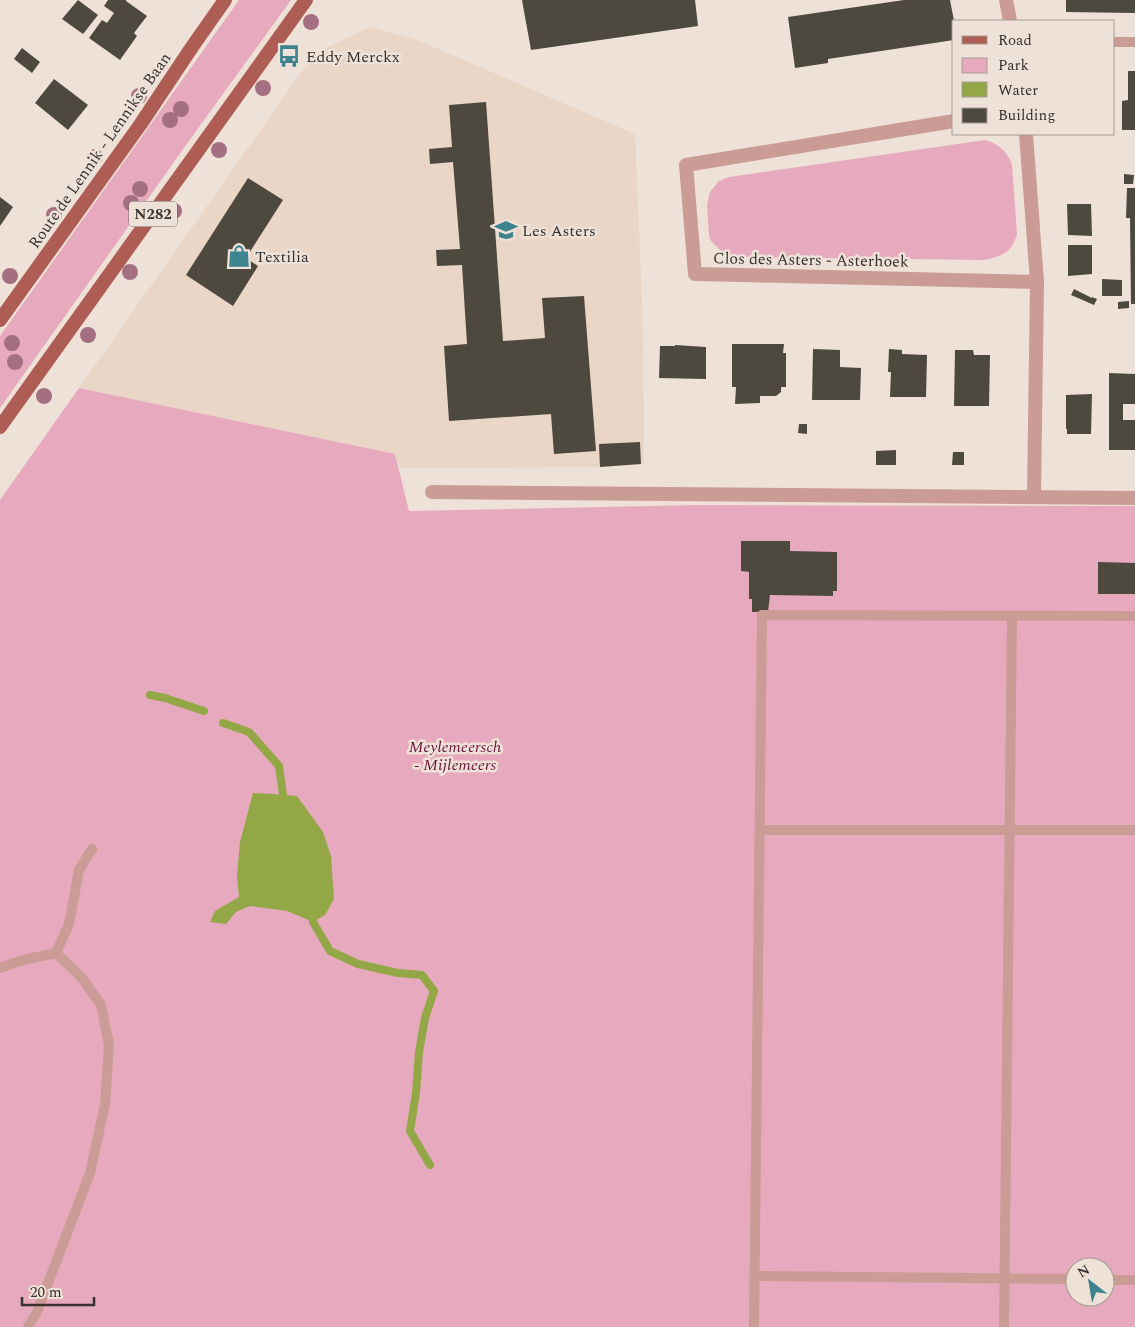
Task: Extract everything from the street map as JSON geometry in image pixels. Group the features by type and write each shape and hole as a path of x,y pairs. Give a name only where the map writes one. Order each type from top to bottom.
{"main road":[{"name":"Route de Lennik - Lennikse Baan","path":"0,320 140,125 225,0"},
{"name":"N282","path":"0,427 306,0"}],"street":[{"path":"1006,0 1010,20"},
{"name":"Clos des Asters - Asterhoek","path":"952,121 686,164 695,274 1037,282"},
{"path":"1026,135 1037,282 1034,497"},
{"path":"432,492 1135,498"}],"lane":[{"path":"1115,42 1135,42"},
{"path":"754,1327 762,615 1135,616"},
{"path":"1004,1327 1012,616"},
{"path":"760,830 1135,830"},
{"path":"56,953 69,924 79,870 92,849"},
{"path":"0,968 23,960 56,953"},
{"path":"28,1327 37,1312 90,1173 105,1104 109,1045 101,1005 81,977 56,953"},
{"path":"755,1276 1065,1279"},
{"path":"1115,1280 1135,1280"}],"shaded area":[{"name":"Les Asters","path":"369,27 417,40 635,134 643,326 644,464 600,467 400,468 395,454 79,388 314,54"}],"green space":[{"path":"239,0 291,0 0,408 0,336"},
{"path":"985,140 1002,149 1012,165 1017,234 1009,250 996,257 985,260 741,257 724,254 711,241 707,205 710,192 719,181 729,177"},
{"name":"Meylemeersch - Mijlemeers","path":"79,388 395,454 409,511 699,505 1135,506 1135,1327 0,1327 0,500"}],"water":[{"path":"253,793 297,796 323,832 331,856 334,899 325,915 313,922 287,911 250,906 236,912 226,924 210,922 215,911 239,897 237,875 240,842"}],"building":[{"path":"78,0 98,15 83,34 62,19"},
{"path":"108,0 126,0 147,16 134,33 137,36 120,60 89,38 102,20 107,23 114,13 104,6"},
{"path":"522,0 695,0 698,26 531,50"},
{"path":"904,0 950,0 954,20 952,20 952,40 828,59 828,63 795,68 788,17"},
{"path":"1066,0 1135,0 1135,13 1066,12"},
{"path":"22,48 40,62 32,73 14,59"},
{"path":"1128,71 1135,71 1135,130 1122,130 1122,101 1128,100"},
{"path":"54,79 88,105 68,130 35,103"},
{"path":"486,102 503,341 545,338 542,298 584,296 596,451 554,454 551,414 449,421 444,346 467,344 462,265 437,266 436,250 460,249 453,162 430,164 429,149 452,147 449,105"},
{"path":"1124,174 1134,175 1133,184 1124,184"},
{"path":"248,178 283,200 246,258 258,266 233,306 186,275"},
{"path":"1127,188 1135,188 1135,304 1131,304 1130,218 1126,218"},
{"path":"0,197 13,207 0,226"},
{"path":"1067,204 1091,204 1092,236 1068,235"},
{"path":"1068,245 1092,245 1092,274 1068,276"},
{"path":"1102,279 1122,280 1122,296 1102,296"},
{"path":"1074,289 1097,299 1094,305 1071,295"},
{"path":"1129,301 1129,308 1118,309 1118,302"},
{"path":"732,344 784,344 783,353 786,353 786,387 781,387 781,392 776,396 760,396 760,403 735,404 736,387 732,387"},
{"path":"660,346 706,347 706,379 659,378"},
{"path":"813,349 840,350 840,367 861,368 860,400 812,400"},
{"path":"889,349 902,350 902,354 927,355 926,397 890,397 891,372 888,372"},
{"path":"955,350 973,350 974,355 990,355 989,406 954,406"},
{"path":"1109,373 1135,374 1135,404 1123,404 1123,420 1135,420 1135,450 1109,450"},
{"path":"1092,394 1091,434 1067,434 1066,395"},
{"path":"799,424 807,424 807,434 798,433"},
{"path":"640,442 641,464 600,467 599,444"},
{"path":"896,450 896,465 876,465 876,451"},
{"path":"953,452 964,452 964,465 952,465"},
{"path":"741,541 790,541 790,551 837,552 837,591 833,591 833,596 770,595 768,612 752,612 752,599 749,599 749,572 741,571"},
{"path":"1098,562 1135,563 1135,594 1098,594"}],"waterway":[{"path":"150,695 204,711"},
{"path":"223,723 249,732 279,766 283,795"},
{"path":"313,922 330,951 358,964 398,973 422,975 434,991 425,1018 419,1052 416,1093 410,1131 430,1165"}],"place":[{"name":"Eddy Merckx","path":"289,56"},
{"name":"Les Asters","path":"506,230"},
{"name":"Textilia","path":"239,256"}]}
